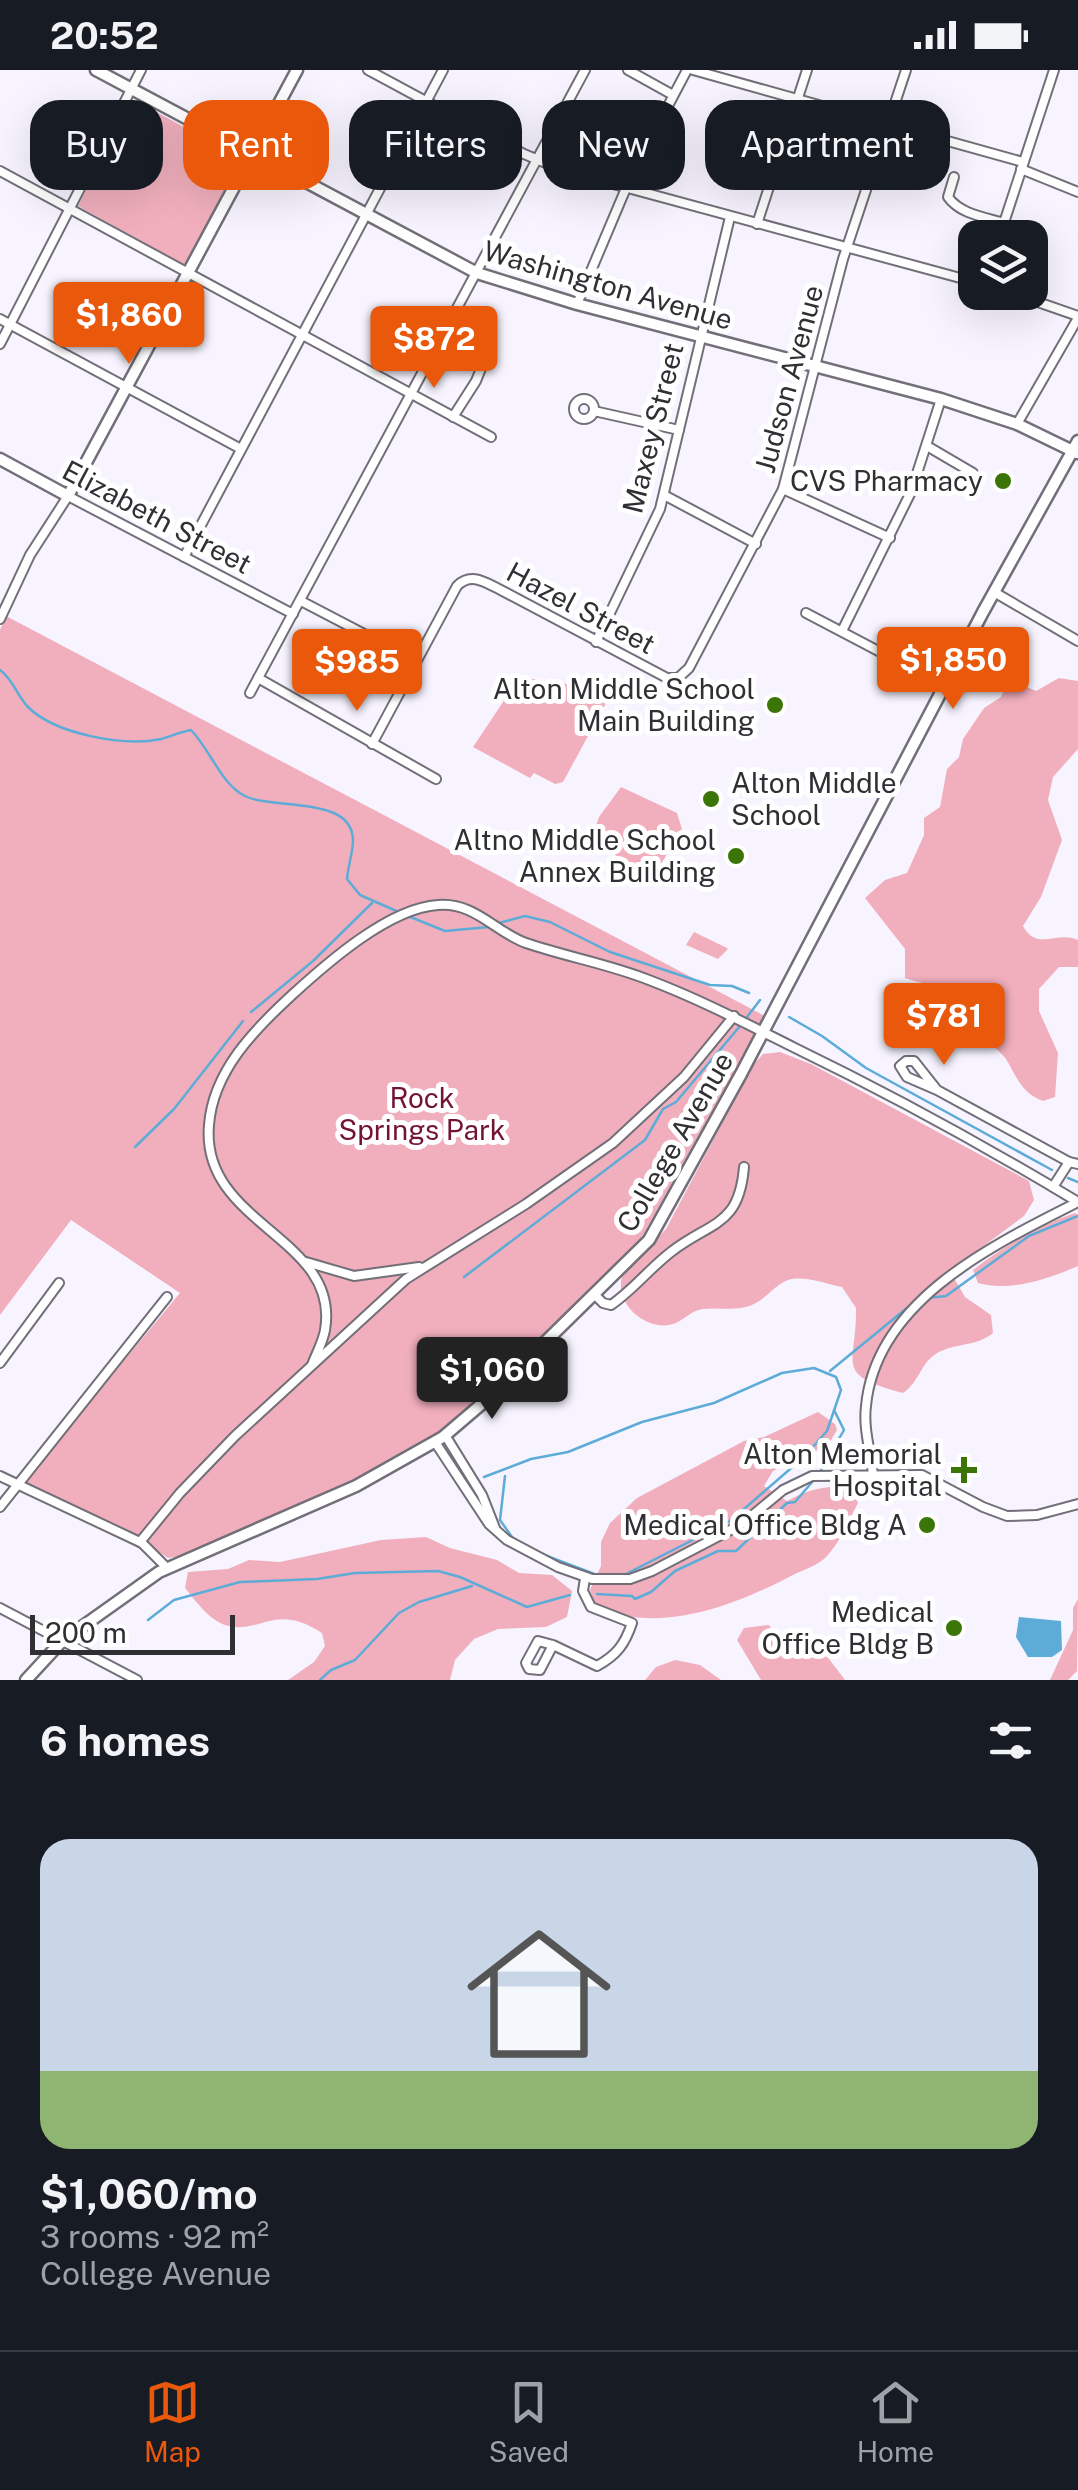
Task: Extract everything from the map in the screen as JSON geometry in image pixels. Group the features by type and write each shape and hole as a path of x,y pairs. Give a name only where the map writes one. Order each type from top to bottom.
{"main road":[{"name":"Washington Avenue","path":"96,70 183,117"},
{"path":"281,100 297,70"},
{"path":"68,496 233,190"},
{"name":"Washington Avenue","path":"319,190 477,273 577,304 941,399 1076,448"},
{"name":"College Avenue","path":"26,1680 62,1641 167,1568 356,1486 440,1439 484,1402 652,1234 994,592 1076,448"},
{"name":"Elizabeth Street","path":"0,459 68,496"}],"street":[{"path":"0,344 142,70"},
{"path":"368,70 424,100"},
{"path":"427,100 443,70"},
{"path":"250,693 585,70"},
{"path":"628,70 673,95"},
{"path":"670,100 690,70 797,100 807,70"},
{"name":"Judson Avenue","path":"896,100 906,70"},
{"path":"1005,220 1054,70"},
{"path":"950,144 1022,165 1078,192"},
{"path":"522,152 542,162"},
{"path":"0,171 491,437"},
{"path":"954,177 950,202 961,210 994,220"},
{"path":"184,557 379,190"},
{"path":"577,304 626,190"},
{"path":"630,190 958,277"},
{"path":"757,224 768,190"},
{"name":"Judson Avenue","path":"674,679 685,673 699,652 783,489 867,190"},
{"name":"Maxey Street","path":"596,642 647,540 664,495 730,217"},
{"path":"1017,424 1078,317 1048,306"},
{"path":"0,319 241,449"},
{"path":"443,336 484,361 453,416"},
{"path":"842,630 890,538 927,446 941,399"},
{"path":"594,411 679,430"},
{"path":"927,446 973,473"},
{"path":"783,489 890,538"},
{"path":"664,495 756,544"},
{"path":"0,619 30,555 68,496"},
{"name":"Elizabeth Street","path":"68,496 293,614"},
{"name":"Hazel Street","path":"416,661 457,586 465,580 481,580 674,679"},
{"path":"994,592 1078,641"},
{"path":"301,600 416,661 372,744"},
{"path":"806,613 944,686"},
{"path":"258,678 436,779"},
{"path":"312,1365 323,1338 326,1312 320,1286 306,1262 241,1207 221,1182 210,1154 211,1110 228,1068 259,1027 328,965 392,920 428,906 464,908 522,941 645,978 734,1016 867,1084 1078,1202"},
{"path":"140,1542 200,1471 422,1266 526,1204 613,1142 673,1088 734,1016"},
{"path":"937,1090 914,1060 906,1060 900,1066 906,1077 1074,1163 1053,1187"},
{"path":"594,1294 611,1305 675,1249 723,1220 738,1202 744,1167"},
{"path":"874,1474 865,1422 868,1389 881,1358 906,1318 935,1288 979,1256 1078,1202"},
{"path":"306,1262 354,1276 422,1266"},
{"path":"0,1362 59,1283"},
{"path":"0,1507 167,1297"},
{"path":"440,1439 483,1516 519,1549 585,1578 613,1581 652,1571 742,1524 798,1480 812,1476 900,1474 934,1479 982,1508 1007,1516 1025,1517 1078,1504"},
{"path":"0,1476 140,1542 167,1568"},
{"path":"553,1645 597,1666 620,1650 632,1623 592,1607 583,1592 585,1578"},
{"path":"0,1608 136,1680"}],"green space":[{"path":"163,116 183,126 183,190 226,190 186,266 78,206 86,190 163,190"},
{"name":"Rock Springs Park","path":"6,616 765,1016 638,1244 468,1410 435,1436 393,1460 312,1500 176,1557 168,1558 134,1536 22,1483 180,1293 71,1220 0,1315 0,630"},
{"path":"1059,678 1078,681 1078,749 1053,777 1048,800 1062,840 1041,897 1023,926 1035,938 1078,940 1078,967 1059,967 1039,989 1039,1011 1058,1053 1055,1097 1043,1101 1025,1089 996,1049 956,1029 952,1001 943,989 905,978 905,949 865,898 885,880 907,873 924,835 924,818 940,807 947,769 959,757 963,739 984,708 1001,697 1013,681 1036,691"},
{"path":"532,679 562,682 606,703 563,782 555,784 534,773 530,778 473,747 507,696"},
{"path":"621,787 677,813 682,829 652,879 591,839 599,817"},
{"path":"694,932 728,949 718,959 686,945"},
{"path":"780,1052 811,1064 1029,1181 1034,1200 1024,1216 950,1271 965,1297 991,1315 993,1333 933,1356 903,1393 857,1373 853,1365 856,1308 842,1287 808,1279 788,1280 749,1306 699,1310 666,1325 645,1321 623,1298 622,1277 666,1229 753,1065 763,1054"},
{"path":"1075,1213 1078,1266 1016,1285 978,1283 973,1270 985,1261 1035,1230"},
{"path":"818,1412 837,1430 828,1445 773,1471 764,1486 787,1501 818,1489 851,1488 858,1503 824,1559 747,1597 696,1613 644,1618 618,1614 595,1604 590,1590 601,1566 601,1542 610,1523 637,1498 744,1441 764,1437"},
{"path":"426,1537 450,1548 497,1560 519,1573 552,1575 572,1591 567,1617 546,1627 498,1629 474,1639 455,1660 450,1680 288,1680 314,1662 325,1646 322,1633 305,1624 279,1619 248,1626 225,1625 208,1614 185,1588 188,1572 228,1569 249,1560 280,1562 381,1540"},
{"path":"1078,1599 1077,1671 1068,1680 1050,1680 1073,1630 1073,1608"},
{"path":"769,1625 782,1644 803,1658 826,1655 845,1680 761,1680 737,1640 744,1628"},
{"path":"675,1660 700,1665 721,1680 645,1680 656,1667"}],"water":[{"path":"1019,1617 1061,1621 1062,1650 1052,1657 1028,1657 1016,1637"}],"waterway":[{"path":"0,670 28,707 55,725 91,736 128,741 161,739 191,730 229,784 245,796 309,806 340,816 349,826 353,840 347,879 360,895 401,913"},
{"path":"251,1012 313,961 372,903"},
{"path":"408,916 445,931 489,927"},
{"path":"499,923 525,916 550,922 610,952 710,985 732,986 749,993"},
{"path":"747,1017 760,1000"},
{"path":"789,1017 866,1068 1052,1170"},
{"path":"135,1147 174,1109 243,1021"},
{"path":"464,1277 645,1140 663,1109 676,1102 740,1026"},
{"path":"1068,1178 1078,1182"},
{"path":"927,1298 946,1296 1029,1236 1078,1216"},
{"path":"830,1371 913,1303"},
{"path":"484,1477 531,1459 568,1452 642,1422 714,1403 782,1373 814,1368 836,1377 841,1390 827,1431 804,1457 730,1521 624,1575"},
{"path":"821,1470 844,1430 834,1410"},
{"path":"505,1476 500,1520 523,1545"},
{"path":"597,1594 635,1599 651,1592 675,1571 718,1551 736,1551 787,1503 795,1502 813,1481"},
{"path":"539,1553 597,1575"},
{"path":"148,1620 174,1600 240,1582 317,1579 355,1573 438,1571 527,1607 570,1595"},
{"path":"320,1680 331,1670 355,1660 399,1613 419,1602 472,1586"}],"place":[{"name":"CVS Pharmacy","path":"1003,481"},
{"name":"Alton Middle School Main Building","path":"775,705"},
{"name":"Alton Middle School","path":"711,799"},
{"name":"Altno Middle School Annex Building","path":"736,856"},
{"name":"Alton Memorial Hospital","path":"964,1470"},
{"name":"Medical Office Bldg A","path":"927,1525"},
{"name":"Medical Office Bldg B","path":"954,1628"}]}
